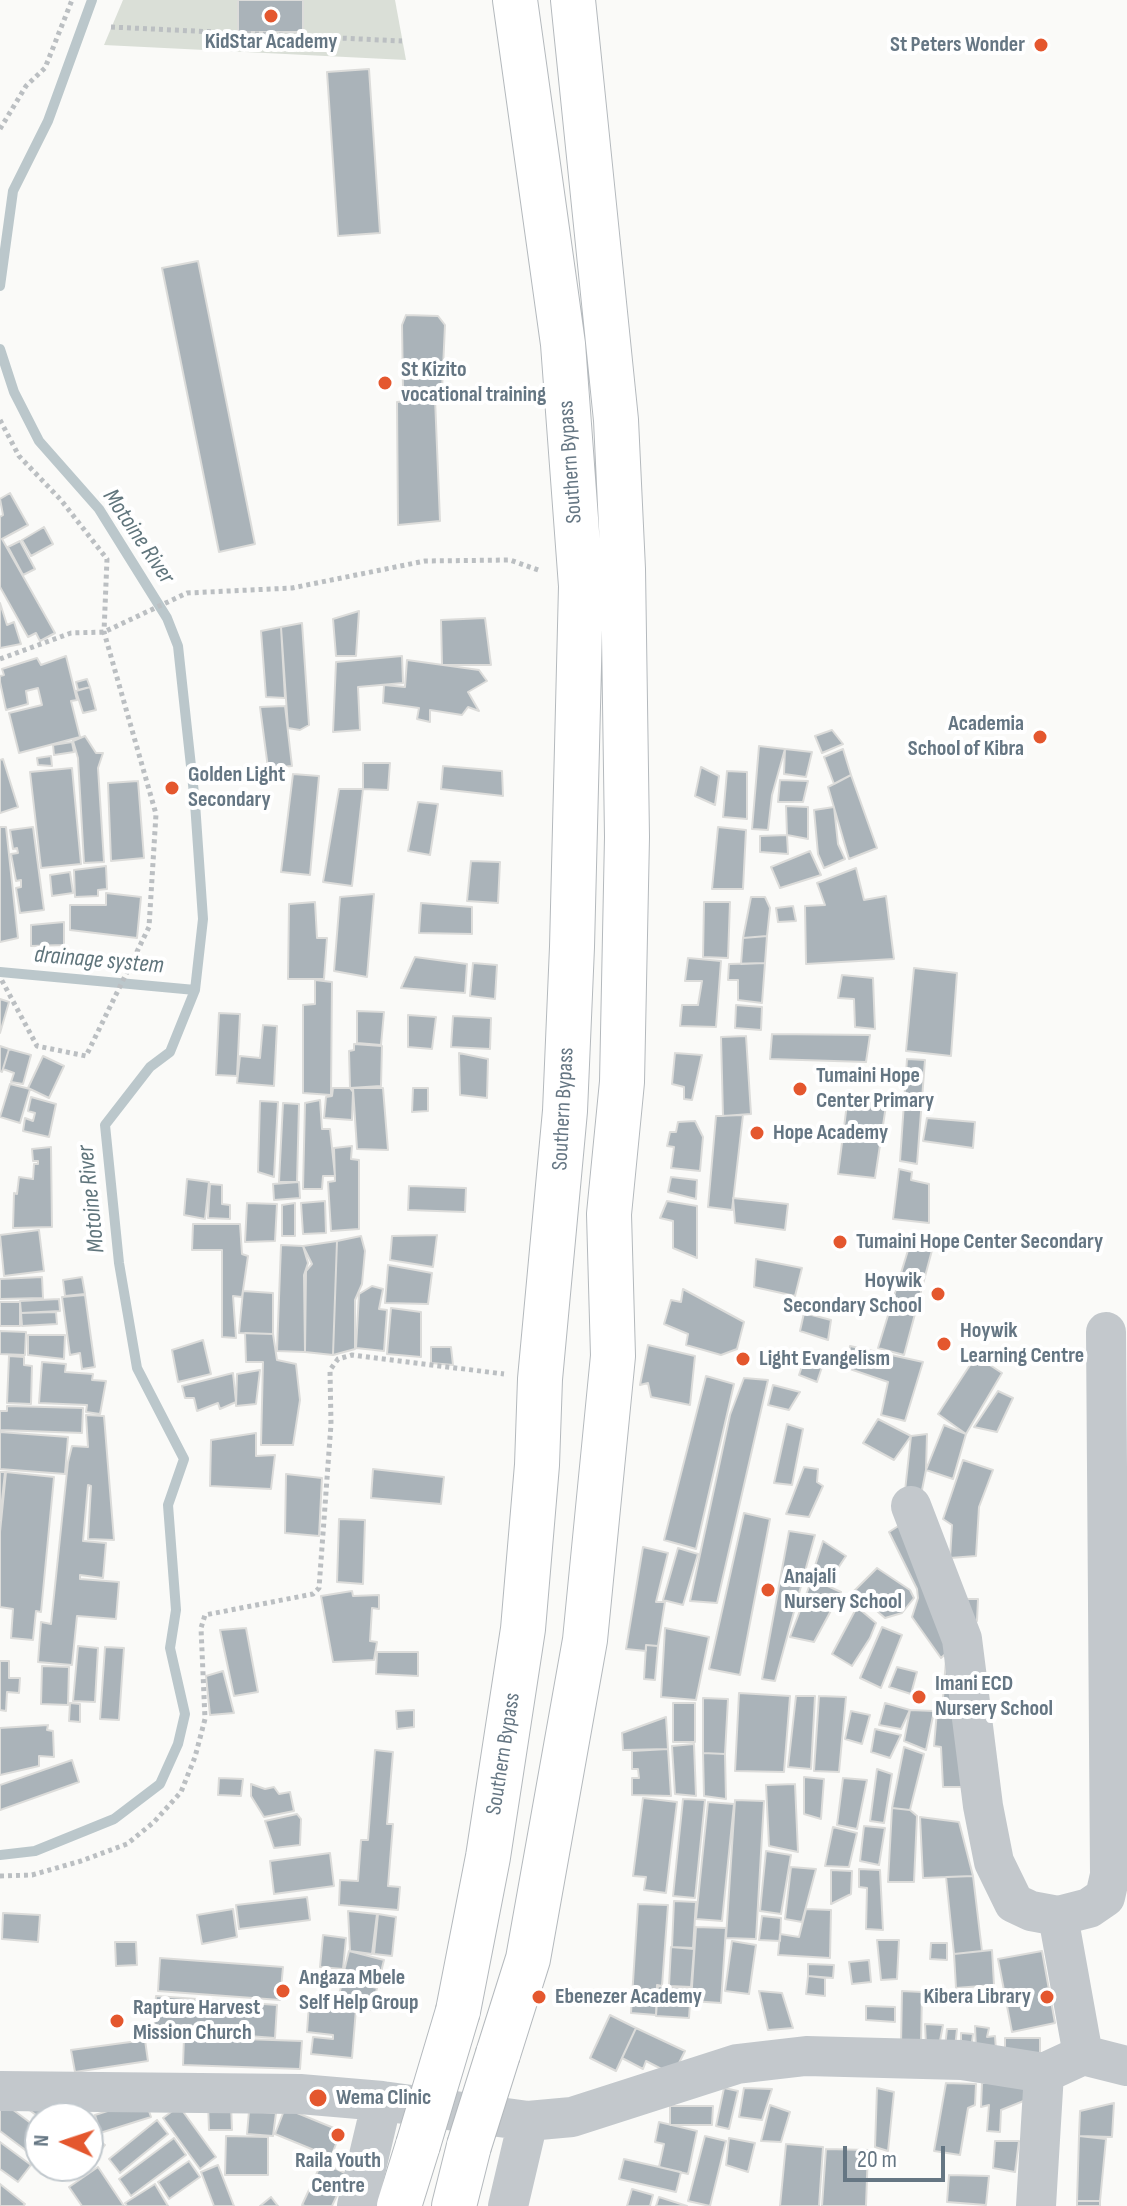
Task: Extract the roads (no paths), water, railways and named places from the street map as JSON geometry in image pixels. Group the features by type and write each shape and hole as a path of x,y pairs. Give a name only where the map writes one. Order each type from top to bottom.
{"highway":[{"name":"Southern Bypass","path":"399,2206 458,2011 488,1857 523,1629 536,1481 540,1379 565,1111 581,586 563,344 515,0"},
{"name":"Southern Bypass","path":"454,2206 469,2146 528,1959 575,1702 588,1611 613,1356 609,1214 622,1082 626,868 623,569 616,420 573,0"}],"street":[{"path":"911,1506 962,1639 983,1806 994,1862 1014,1903 1031,1911 1058,1916 1089,1908 1105,1897 1110,1875 1106,1332"},
{"path":"1058,1916 1083,2055"},
{"path":"0,2091 197,2090 382,2101 528,2121 572,2117 737,2064 806,2056 962,2060 1044,2073 1083,2055 1127,2066"},
{"path":"1036,2206 1044,2073"},
{"path":"357,2206 382,2101"},
{"path":"508,2206 528,2121"}],"waterway":[{"name":"Motoine River","path":"0,286 13,191 48,121 92,0"},
{"name":"Motoine River","path":"0,349 14,392 39,441 99,509 167,618 178,646 195,803 203,919 195,990 170,1052 150,1067 105,1125 119,1263 137,1368 184,1459 168,1505 176,1610 170,1648 185,1714 178,1744 160,1784 114,1819 35,1851 0,1855"},
{"name":"drainage system","path":"0,972 195,990"}],"place":[{"name":"KidStar Academy","path":"271,16"},
{"name":"St Peters Wonder","path":"1041,45"},
{"name":"St Kizito vocational training","path":"385,383"},
{"name":"Academia School of Kibra","path":"1040,737"},
{"name":"Golden Light Secondary","path":"172,788"},
{"name":"Tumaini Hope Center Primary","path":"800,1089"},
{"name":"Hope Academy","path":"757,1133"},
{"name":"Tumaini Hope Center Secondary","path":"840,1242"},
{"name":"Hoywik Secondary School","path":"938,1294"},
{"name":"Hoywik Learning Centre","path":"944,1344"},
{"name":"Light Evangelism","path":"743,1359"},
{"name":"Anajali Nursery School","path":"768,1590"},
{"name":"Imani ECD Nursery School","path":"919,1697"},
{"name":"Angaza Mbele Self Help Group","path":"283,1991"},
{"name":"Ebenezer Academy","path":"539,1997"},
{"name":"Kibera Library","path":"1047,1997"},
{"name":"Rapture Harvest Mission Church","path":"117,2021"},
{"name":"Wema Clinic","path":"318,2098"},
{"name":"Raila Youth Centre","path":"338,2135"}]}
